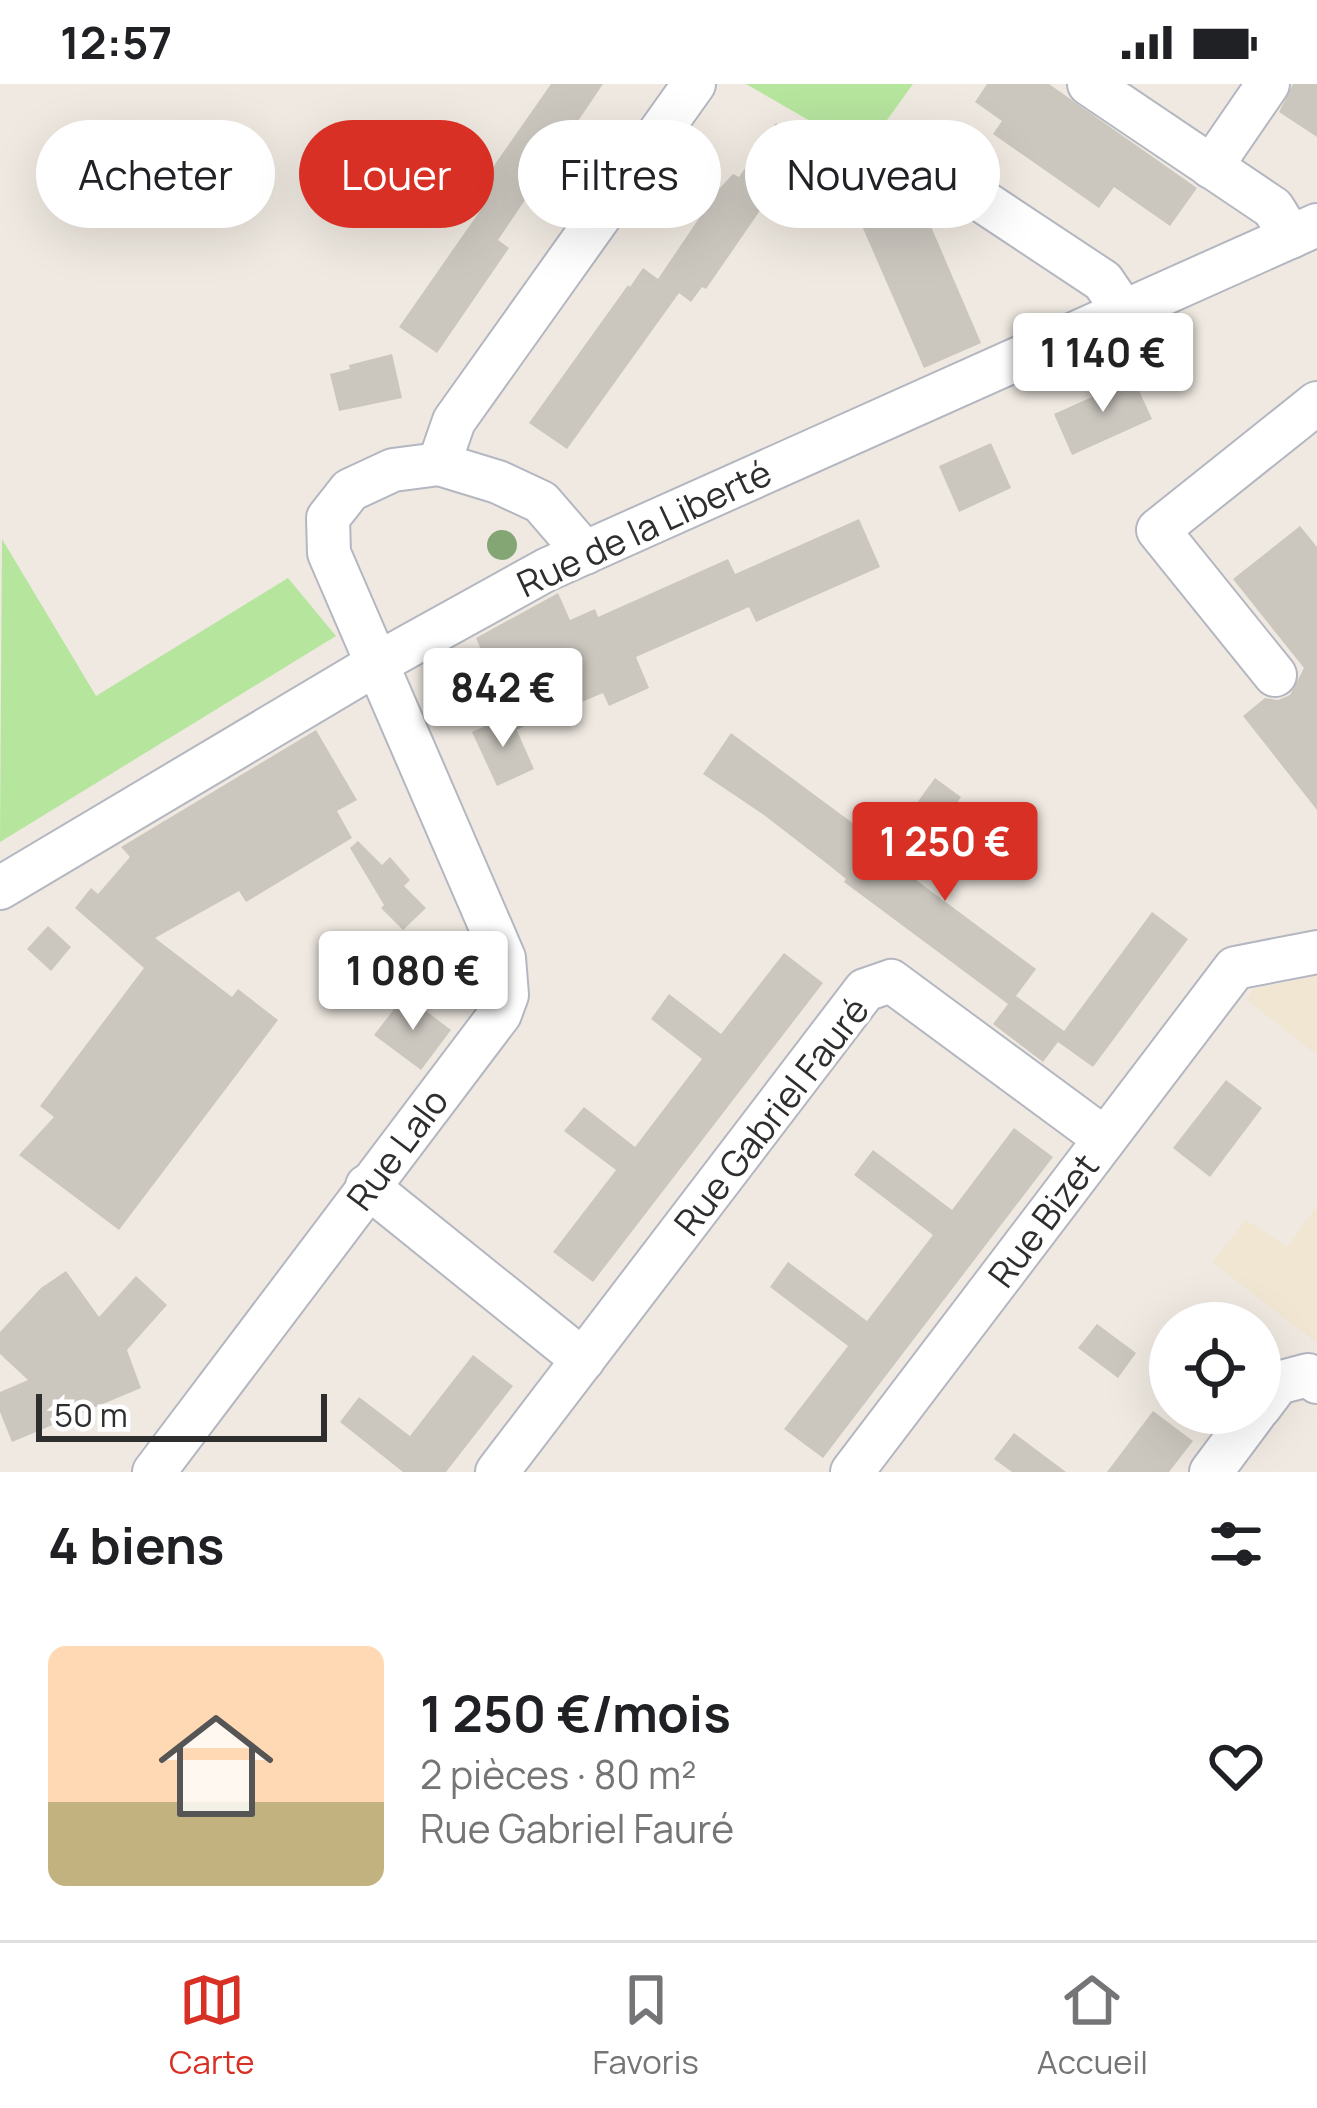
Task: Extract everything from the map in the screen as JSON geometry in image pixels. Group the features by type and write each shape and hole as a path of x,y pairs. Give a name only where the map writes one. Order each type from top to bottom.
{"street":[{"path":"1089,84 1304,231"},
{"path":"1211,166 1268,84"},
{"path":"585,553 541,502 498,482 439,464 454,421 689,92"},
{"path":"1000,212 1103,281 1124,312"},
{"name":"Rue de la Liberté","path":"0,888 378,663 546,570 1304,231"},
{"path":"1275,675 1158,530 1317,404"},
{"name":"Rue Lalo","path":"154,1472 500,1014 508,976 504,958 329,553 328,518 350,490 393,470 439,464"},
{"name":"Rue Bizet","path":"852,1472 1235,968 1317,952"},
{"name":"Rue Gabriel Fauré","path":"496,1472 865,990 891,981 1105,1138"},
{"path":"367,1186 583,1360"},
{"path":"1281,1382 1308,1375 1317,1382"},
{"path":"1210,1472 1239,1434"}],"shaded area":[{"path":"1317,976 1317,1055 1247,1000 1253,989"},
{"path":"1317,1206 1317,1343 1281,1315 1281,1302 1264,1302 1212,1262 1246,1220 1287,1247"}],"green space":[{"path":"746,84 913,84 887,120 808,120"},
{"path":"2,539 96,696 288,578 336,636 0,842"}],"building":[{"path":"551,84 603,84 579,120 526,120"},
{"path":"987,84 1049,84 1197,188 1170,226 1114,187 1099,208 1000,139 1002,121 975,102"},
{"path":"1293,84 1317,84 1317,137 1279,112"},
{"path":"518,131 518,210 498,240 509,248 437,353 399,327 468,228 494,228 494,166"},
{"path":"745,168 748,228 706,289 702,287 691,302 679,293 567,449 529,423 643,268 658,279 692,228 721,228 721,187 733,174 739,177"},
{"path":"863,228 932,228 981,343 924,368"},
{"path":"392,354 402,398 339,411 330,374"},
{"path":"1131,373 1152,419 1072,455 1054,414"},
{"path":"991,443 1011,488 959,512 939,466"},
{"path":"859,519 880,567 756,622 749,607 636,657 649,688 609,706 603,693 516,730 476,638 558,593 570,620 595,609 598,617 728,559 735,574"},
{"path":"1300,526 1317,547 1317,810 1243,716 1265,698 1290,695 1304,668 1233,579"},
{"path":"510,715 534,769 497,786 472,732"},
{"path":"316,730 357,800 337,811 352,838 246,902 239,891 155,938 232,997 238,989 278,1020 119,1230 19,1155 54,1117 40,1106 144,968 75,908 91,888 98,894 130,857 121,847"},
{"path":"731,733 885,847 935,778 961,797 908,874 1036,969 1016,996 1064,1031 1152,912 1188,939 1093,1067 1058,1042 1043,1062 993,1024 1008,1004 844,882 764,815 703,774"},
{"path":"358,841 382,865 390,857 410,880 404,886 426,908 403,930 381,908 384,905 350,848"},
{"path":"48,926 71,947 51,971 27,949"},
{"path":"784,953 823,983 593,1282 553,1252 616,1170 564,1131 584,1107 635,1147 702,1059 651,1019 669,994 721,1034"},
{"path":"405,995 451,1030 421,1070 374,1035"},
{"path":"1226,1080 1262,1108 1210,1177 1173,1148"},
{"path":"1014,1128 1053,1157 823,1458 784,1429 848,1346 770,1287 788,1262 867,1321 933,1235 854,1175 873,1150 952,1210"},
{"path":"66,1271 99,1317 136,1276 167,1305 127,1350 141,1388 12,1442 0,1412 0,1392 28,1380 0,1354 0,1332 41,1288"},
{"path":"1097,1324 1136,1353 1118,1378 1078,1348"},
{"path":"473,1355 513,1386 446,1472 403,1472 340,1422 359,1397 410,1436"},
{"path":"1149,1416 1149,1434 1184,1434 1193,1441 1169,1472 1107,1472"},
{"path":"1014,1433 1066,1472 1012,1472 994,1459"}]}
